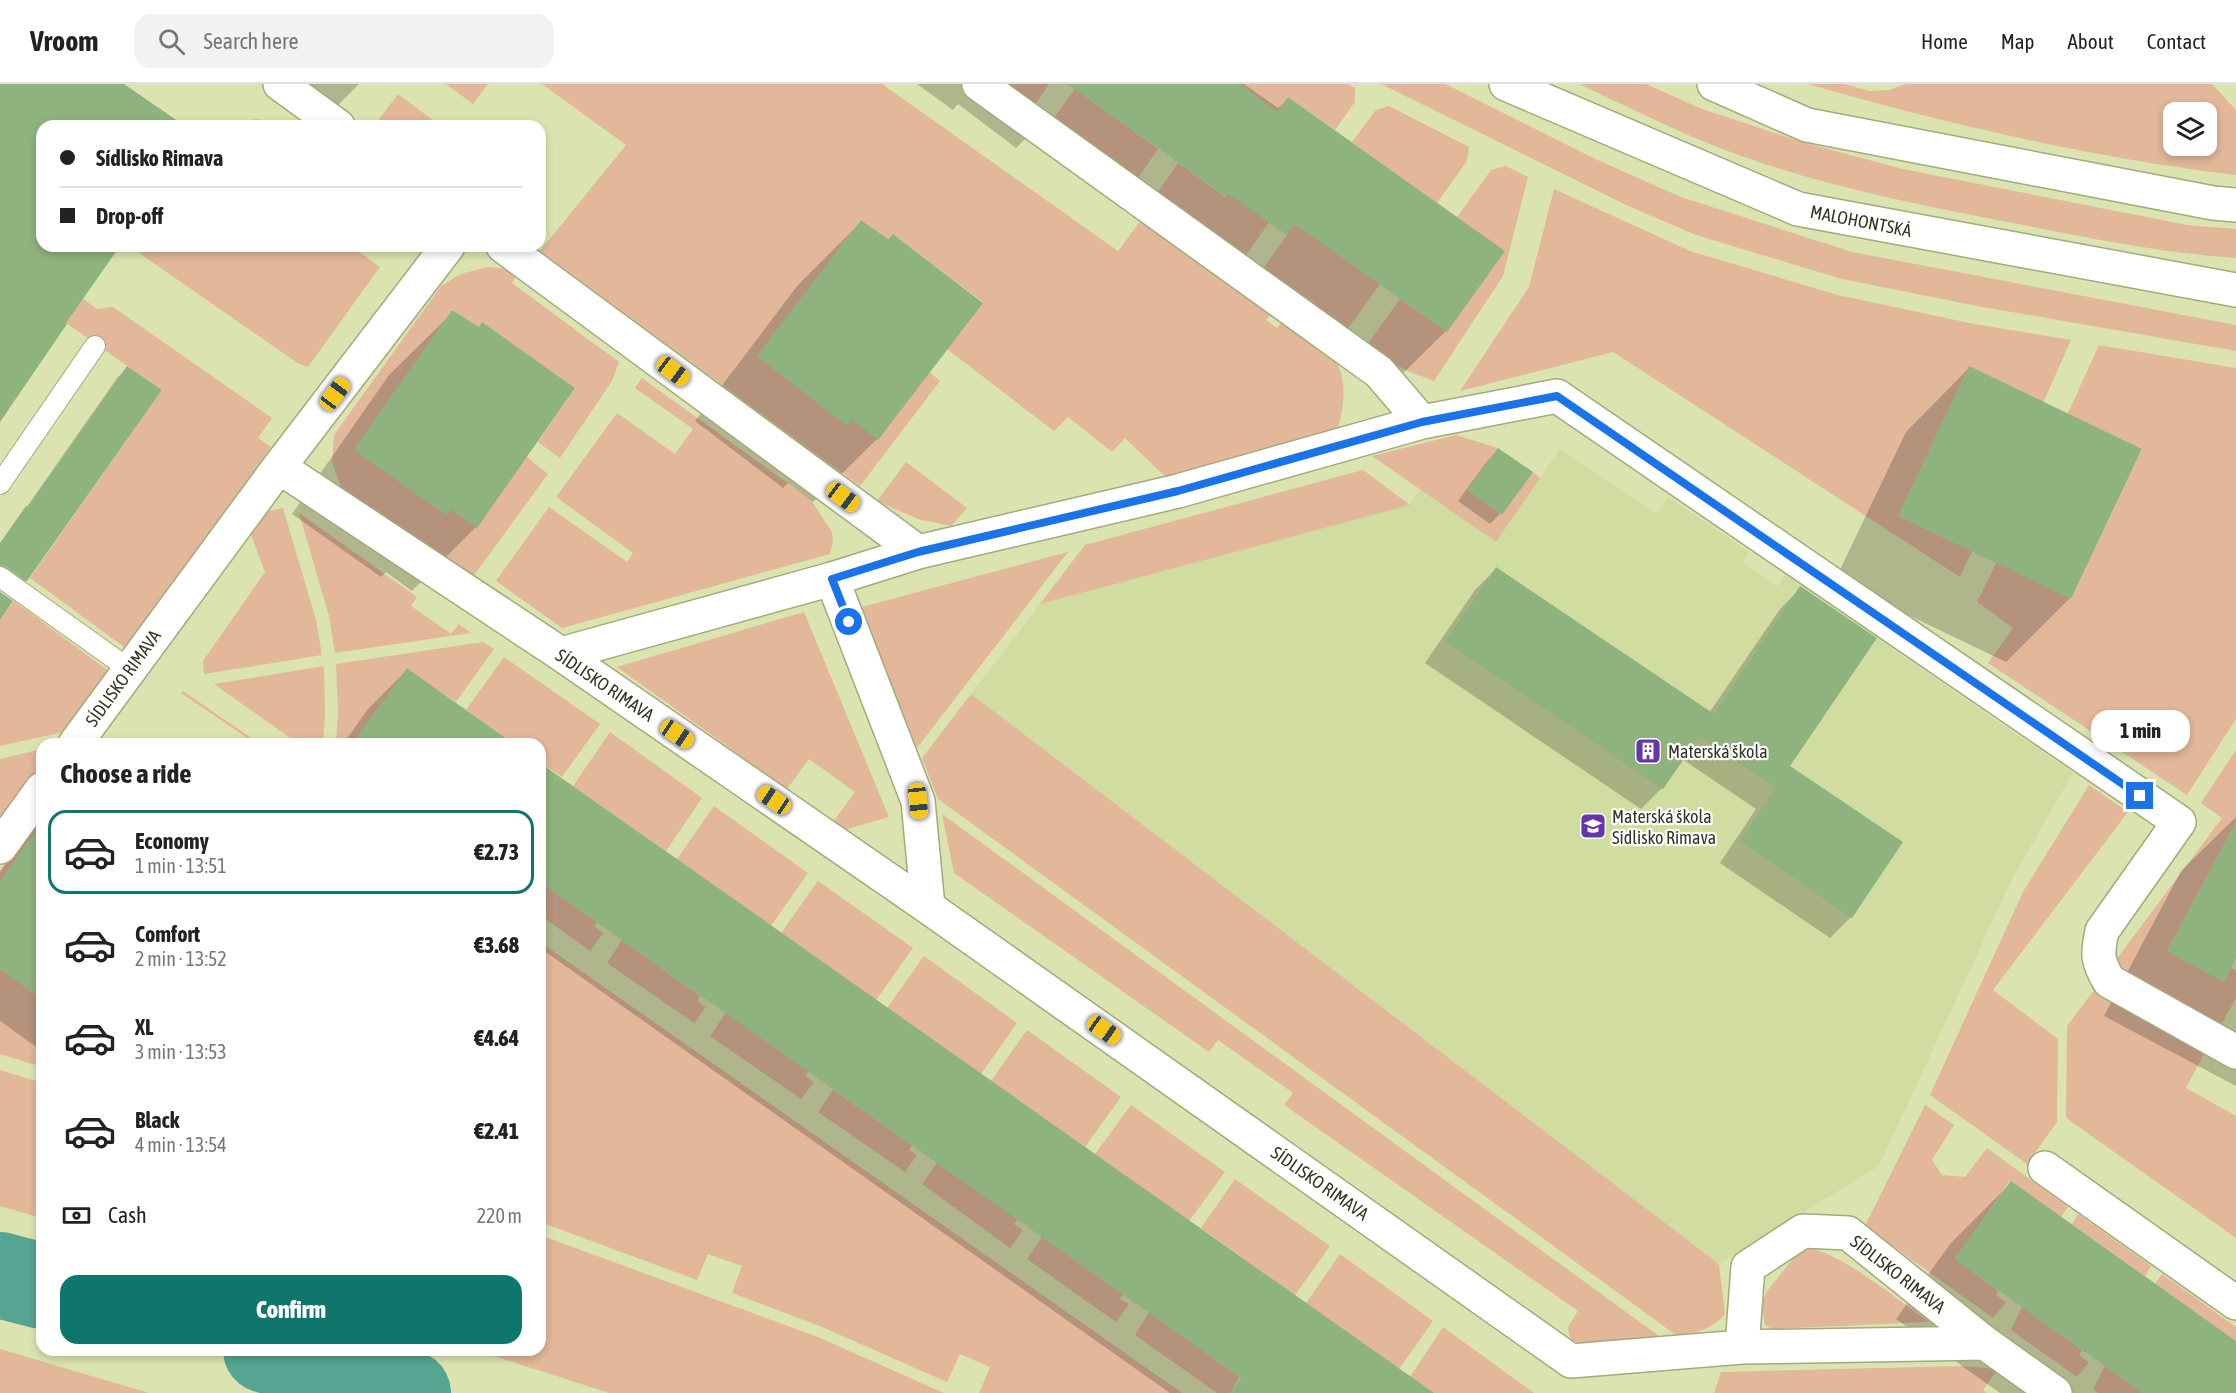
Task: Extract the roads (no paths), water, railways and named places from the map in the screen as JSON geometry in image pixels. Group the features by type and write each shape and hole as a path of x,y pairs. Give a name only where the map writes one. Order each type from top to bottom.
{"street":[{"path":"280,84 330,120"},
{"path":"979,84 1379,372 1422,422"},
{"name":"MALOHONTSKÁ","path":"1506,84 1798,209 2236,290"},
{"path":"1714,84 1807,125 2213,203 2236,205"},
{"name":"SÍDLISKO RIMAVA","path":"79,738 279,467 443,252"},
{"path":"511,252 918,552"},
{"path":"561,654 832,579 918,552 1178,491 1422,422 1557,396 2179,822 2102,931 2097,952 2099,964 2109,981 2236,1052"},
{"name":"SÍDLISKO RIMAVA","path":"279,467 561,654 928,907 1571,1361 1742,1347 1985,1343"},
{"path":"832,579 918,801 928,907"},
{"path":"0,847 36,797"},
{"path":"2045,1168 2236,1303"},
{"name":"SÍDLISKO RIMAVA","path":"1742,1347 1748,1267 1803,1231 1848,1233 1985,1343 2055,1393"}],"lane":[{"path":"0,484 95,346"},
{"path":"0,577 129,669"}],"waterway":[{"path":"0,1275 36,1284"},
{"path":"286,1356 408,1393"}],"place":[{"name":"Materská škola","path":"1648,751"},
{"name":"Materská škola Sídlisko Rimava","path":"1593,826"}]}
